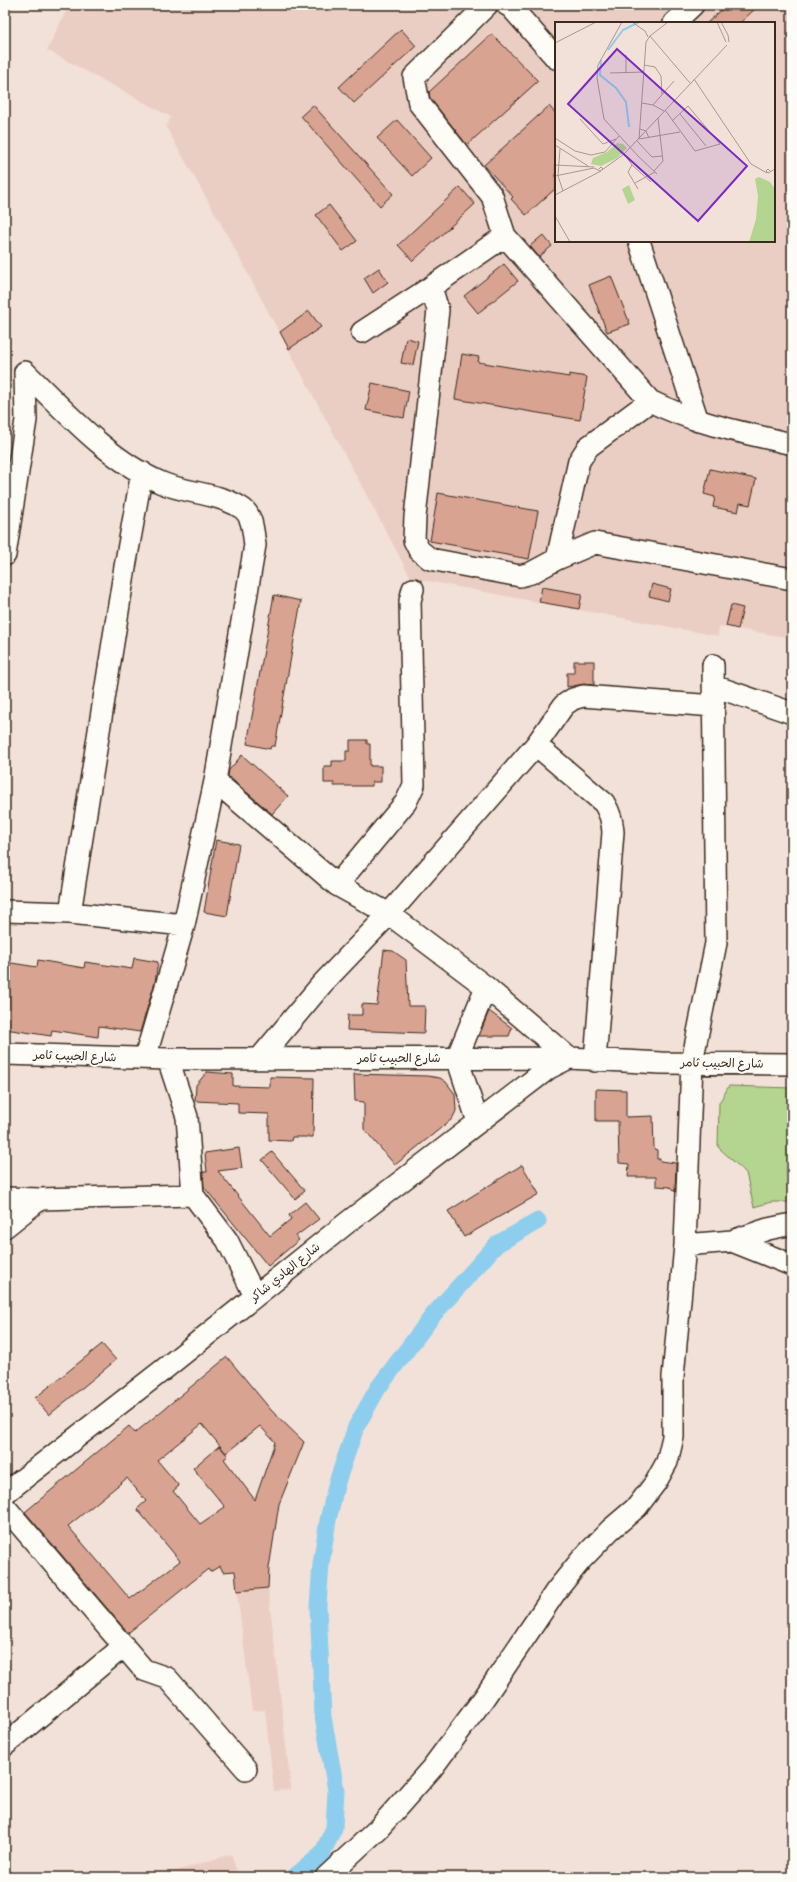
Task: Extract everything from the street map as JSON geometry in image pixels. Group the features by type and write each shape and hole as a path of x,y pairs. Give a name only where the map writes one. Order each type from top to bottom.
{"street":[{"path":"487,5 414,77 419,103 492,196 505,236 650,401 676,414 698,421 792,444"},
{"path":"507,5 510,6 555,57"},
{"path":"675,22 693,5"},
{"path":"362,332 505,236"},
{"path":"639,242 698,421"},
{"path":"431,287 438,310 415,517 414,540 419,550 430,559 520,576 531,573 557,559 595,543 792,579"},
{"path":"5,555 26,420 25,372 78,424 122,460 162,483 219,498 241,507 252,522 255,545 214,781 184,925 145,1058"},
{"path":"557,559 579,461 588,447 650,401"},
{"path":"70,913 125,567 142,472"},
{"path":"337,885 406,802 414,785 410,601 412,589"},
{"path":"326,1877 378,1829 432,1768 484,1698 556,1591 581,1560 610,1530 636,1507 656,1482 667,1462 673,1437 673,1377 685,1245 692,1062 716,943 713,665"},
{"path":"714,686 792,713"},
{"path":"260,1058 322,984 389,914 536,745 564,705 573,699 583,696 714,706"},
{"path":"536,745 604,803 612,820 613,832 594,1061"},
{"path":"214,781 337,885 389,914 486,987 570,1058"},
{"path":"5,911 70,913 184,925"},
{"path":"478,1122 457,1058 486,987"},
{"name":"شارع الحبيب ثامر","path":"5,1054 145,1058 570,1058 594,1061 792,1064"},
{"path":"168,1058 187,1117 193,1195 228,1240 255,1296"},
{"name":"شارع الهادي شاكر","path":"5,1492 478,1122 549,1068 570,1058"},
{"path":"5,1198 40,1199 193,1195"},
{"path":"5,1227 40,1199"},
{"path":"685,1245 732,1240 768,1229 792,1224"},
{"path":"732,1240 792,1265"},
{"path":"5,1507 144,1670 168,1678 246,1769"},
{"path":"5,1745 124,1646"}],"shaded area":[{"path":"69,5 792,5 792,638 719,626 718,636 411,578 226,233 166,127 171,117 47,50"},
{"path":"268,1588 291,1789 274,1791 265,1710 252,1711 237,1591"},
{"path":"231,1854 237,1872 220,1877 157,1877"}],"green space":[{"path":"729,1086 792,1088 792,1202 771,1202 754,1207 746,1173 718,1147 719,1103"}],"building":[{"path":"727,5 759,5 741,22 708,22"},
{"path":"401,29 416,46 354,103 339,87"},
{"path":"492,34 538,81 467,145 430,98 429,92"},
{"path":"313,105 393,194 380,206 301,116"},
{"path":"549,106 555,113 555,189 526,215 511,199 513,197 484,165"},
{"path":"397,120 431,158 412,176 377,138"},
{"path":"460,187 475,204 413,261 398,245"},
{"path":"329,205 357,241 343,251 316,215"},
{"path":"543,235 552,246 539,257 530,246"},
{"path":"504,264 518,281 478,313 464,296"},
{"path":"379,268 388,282 373,293 364,278"},
{"path":"611,276 630,324 607,332 589,285"},
{"path":"309,311 321,327 289,349 280,332"},
{"path":"406,338 418,341 413,365 401,363"},
{"path":"462,354 479,357 478,362 569,377 569,374 587,377 580,420 455,399"},
{"path":"372,383 409,391 404,418 366,410"},
{"path":"710,469 756,479 750,505 740,503 738,512 713,507 715,497 704,494"},
{"path":"438,493 538,511 529,559 430,541"},
{"path":"652,584 671,589 668,601 649,596"},
{"path":"542,587 582,594 579,609 539,602"},
{"path":"274,595 301,601 275,746 271,746 270,749 247,744"},
{"path":"731,605 743,608 738,629 726,626"},
{"path":"574,661 594,661 594,685 584,684 567,687 567,673 574,673"},
{"path":"350,740 367,740 367,744 370,744 370,766 381,766 381,782 372,782 372,786 334,786 334,783 324,783 324,766 332,766 332,761 346,761 346,751 350,751"},
{"path":"242,755 288,796 272,814 228,776 229,770"},
{"path":"216,840 239,844 227,916 204,912"},
{"path":"384,950 393,951 406,960 408,1006 425,1006 424,1033 347,1030 348,1015 362,1015 362,1004 377,1005"},
{"path":"134,958 158,962 155,982 140,1032 99,1026 98,1037 52,1030 51,1036 5,1029 5,962 37,967 38,960 84,968 85,962 132,969"},
{"path":"489,1011 512,1028 509,1036 479,1036"},
{"path":"207,1072 233,1074 233,1086 270,1087 270,1077 314,1078 313,1137 292,1137 291,1141 269,1140 269,1114 238,1113 238,1103 195,1101 196,1085"},
{"path":"354,1074 427,1076 440,1078 446,1082 455,1094 456,1111 452,1119 395,1165 364,1129 364,1102 355,1101"},
{"path":"596,1089 626,1090 626,1117 653,1116 654,1149 657,1150 657,1159 660,1159 660,1161 676,1163 675,1192 670,1187 656,1186 656,1177 628,1177 629,1164 619,1163 618,1121 596,1121"},
{"path":"239,1148 242,1168 218,1171 270,1236 291,1219 289,1215 305,1202 319,1219 296,1236 299,1240 268,1266 204,1187 203,1172 207,1172 205,1153"},
{"path":"272,1152 305,1191 295,1199 262,1160"},
{"path":"522,1165 539,1194 464,1237 448,1211"},
{"path":"102,1344 116,1360 49,1415 35,1398"},
{"path":"227,1357 271,1410 304,1442 279,1504 269,1568 268,1588 237,1591 235,1571 223,1572 220,1566 210,1572 208,1569 128,1633 25,1512 129,1426 135,1433","holes":["202,1424 226,1453 260,1426 275,1442 255,1500 224,1459 228,1456 219,1446 193,1468 225,1507 200,1524 173,1491 179,1486 157,1460","127,1478 146,1501 137,1509 180,1561 130,1599 68,1526"]}],"waterway":[{"path":"294,1877 322,1854 334,1828 336,1790 323,1717 318,1606 321,1564 328,1520 337,1482 356,1427 378,1388 434,1314 497,1244 538,1221"}]}
